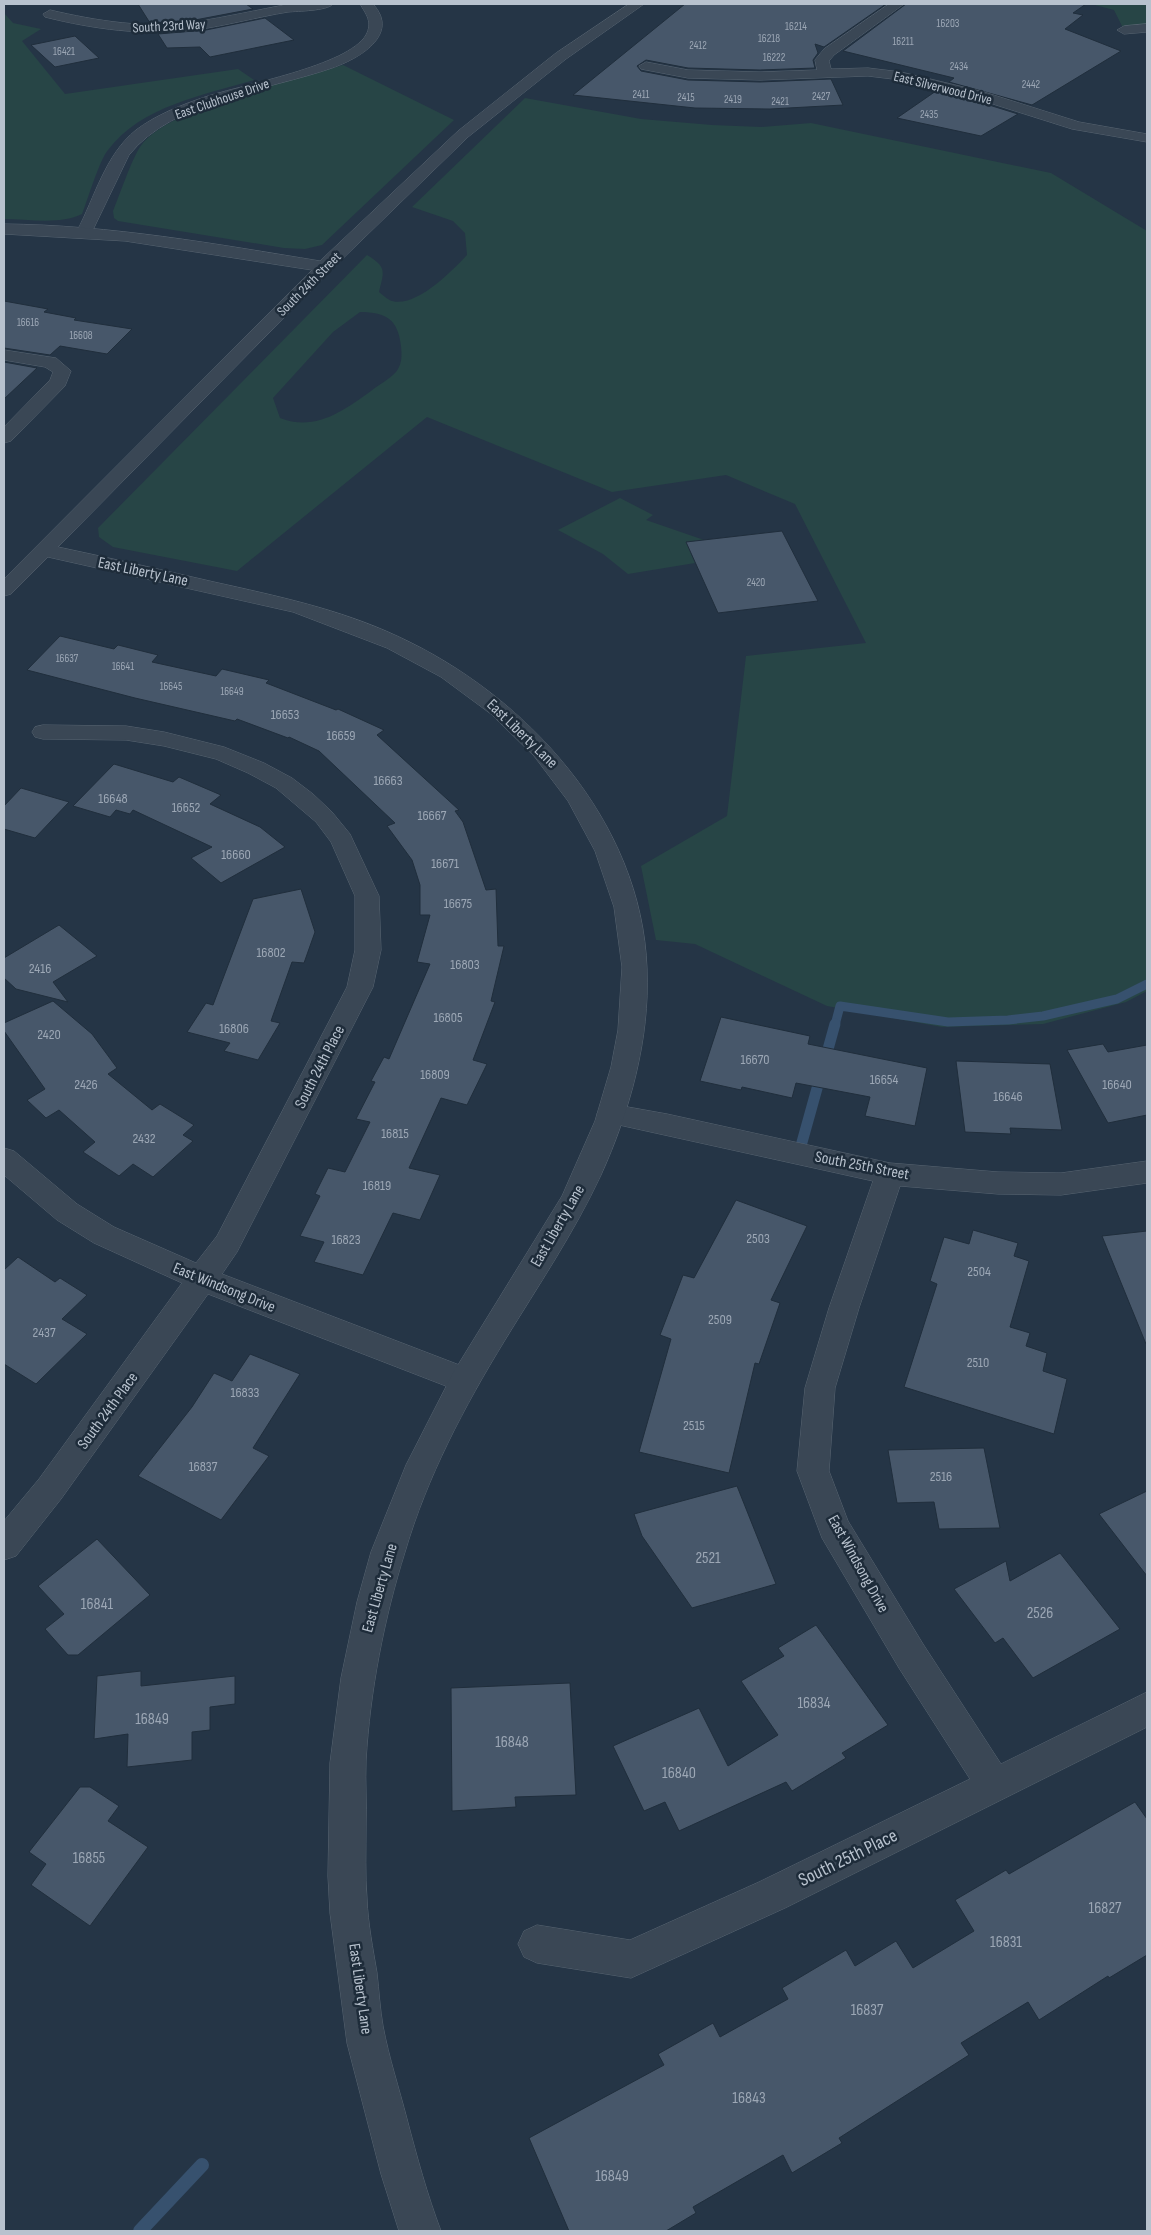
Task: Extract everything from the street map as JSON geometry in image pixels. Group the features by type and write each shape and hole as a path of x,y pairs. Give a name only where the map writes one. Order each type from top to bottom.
{"street":[{"name":"South 23rd Way","path":"50,14 92,24 150,28 193,26 303,6 326,4"},
{"name":"East Clubhouse Drive","path":"85,231 95,214 113,170 130,145 141,134 182,110 336,62 360,48 375,28 374,12 366,4"},
{"name":"South 24th Street","path":"4,590 324,268 463,134 560,56 637,4"},
{"path":"824,72 822,60 828,52 897,4"},
{"path":"1124,30 1147,28"},
{"name":"East Silverwood Drive","path":"646,66 688,74 760,76 824,72 868,72 901,76 970,93 1077,126 1147,138"},
{"path":"4,229 85,231 148,238 324,268"},
{"path":"4,355 50,362 62,371 59,382 4,437"},
{"name":"East Liberty Lane","path":"45,550 261,598 322,614 396,644 461,681 494,705 544,752 563,774 587,810 606,846 621,889 632,938 634,982 632,1026 623,1074 611,1114 587,1174 562,1220 464,1380 428,1451 389,1549 366,1634 349,1755 348,1900 365,2033 408,2202 420,2231"},
{"name":"South 24th Place","path":"4,1544 50,1489 203,1279 231,1236 320,1068 360,987 368,950 367,896 342,840 324,817 284,783 224,754 164,738 126,734 43,732"},
{"name":"South 25th Street","path":"611,1114 667,1124 890,1174 998,1183 1061,1184 1147,1172"},
{"name":"East Windsong Drive","path":"4,1160 67,1212 104,1235 245,1297 464,1380"},
{"name":"East Windsong Drive","path":"890,1174 844,1308 820,1388 813,1471 834,1528 911,1656 995,1786"},
{"name":"South 25th Place","path":"537,1944 631,1959 772,1895 995,1786 1147,1708"}],"green space":[{"path":"1091,4 1147,4 1147,28 1124,30 1114,10"},
{"path":"4,13 13,23 41,29 22,41 65,94 238,69 254,80 175,104 156,112 122,135 105,155 97,171 82,214 64,219 44,221 4,219"},
{"path":"343,65 454,120 322,245 305,249 284,248 118,221 114,218 113,211 133,161 140,147 155,133 176,119 203,107"},
{"path":"525,98 641,119 761,127 811,123 1051,173 1147,231 1147,991 1126,1002 1043,1024 942,1027 827,1006 695,944 656,940 641,866 727,816 746,656 866,643 795,504 726,475 612,492 427,417 237,571 113,547 99,537 98,528 367,255 381,266 383,274 379,292 387,299 401,302 412,299 433,287 467,255 465,233 453,221 412,207","holes":["360,312 369,312 390,319 397,330 401,346 401,357 396,372 350,406 328,417 317,421 305,422 293,422 280,418 273,398 333,332"]},
{"path":"620,498 653,515 646,520 704,540 686,542 695,563 628,574 603,554 558,530"}],"building":[{"path":"138,4 246,4 253,9 195,20 150,23"},
{"path":"685,4 886,4 824,47 815,44 818,53 813,60 815,68 760,70 688,68 646,60 637,66 641,71 688,80 760,82 831,79 843,105 770,109 695,108 573,95"},
{"path":"906,4 1086,4 1073,13 1083,15 1065,29 1121,51 1032,105 949,82 954,78 843,51"},
{"path":"265,18 294,40 210,57 200,47 167,48 158,34 206,30"},
{"path":"75,36 99,58 55,67 31,45"},
{"path":"936,91 1018,114 981,136 897,118"},
{"path":"4,301 48,309 44,312 76,318 74,320 132,329 107,354 60,346 50,355 4,348"},
{"path":"4,362 37,368 4,399"},
{"path":"782,531 818,601 718,613 686,542"},
{"path":"60,636 114,649 118,645 158,655 152,662 216,676 222,669 269,680 266,683 336,710 338,709 384,730 377,735 459,810 455,811 463,822 486,890 496,889 498,946 504,946 491,1001 495,1002 473,1060 487,1064 467,1105 441,1098 409,1168 440,1175 420,1220 393,1213 363,1275 314,1262 324,1242 300,1236 320,1196 315,1194 328,1168 345,1172 370,1122 356,1119 375,1082 371,1081 384,1057 389,1059 430,964 417,962 430,915 420,915 420,885 412,860 387,826 395,823 319,751 289,737 237,719 235,721 135,698 27,670"},
{"path":"114,764 173,782 179,777 221,795 210,804 260,827 285,847 221,883 191,858 212,847 133,810 130,814 116,810 110,817 73,806"},
{"path":"21,788 69,802 35,838 4,829 4,806"},
{"path":"301,889 315,932 304,963 292,962 271,1021 280,1023 258,1060 224,1051 230,1043 187,1032 206,1003 213,1005 253,899"},
{"path":"59,925 97,956 53,982 68,1002 16,989 4,978 4,958"},
{"path":"53,1001 92,1034 117,1068 108,1074 152,1110 160,1104 194,1125 183,1135 193,1141 153,1177 133,1164 119,1176 83,1152 95,1142 59,1110 46,1118 27,1100 45,1089 4,1031 4,1023"},
{"path":"721,1017 810,1036 808,1044 927,1068 915,1126 865,1116 870,1097 796,1083 792,1098 742,1087 741,1090 700,1081"},
{"path":"1103,1044 1108,1052 1147,1045 1147,1115 1108,1123 1067,1050"},
{"path":"956,1061 1050,1064 1062,1130 1010,1128 1011,1134 965,1132"},
{"path":"736,1200 807,1226 771,1300 780,1303 759,1364 755,1363 729,1473 639,1452 671,1339 660,1335 683,1275 694,1278"},
{"path":"973,1230 1018,1243 1014,1256 1029,1261 1010,1327 1030,1333 1026,1346 1047,1353 1043,1371 1067,1379 1054,1434 904,1387 937,1284 930,1281 944,1237 969,1244"},
{"path":"1147,1231 1147,1344 1146,1344 1102,1236"},
{"path":"18,1257 55,1282 60,1278 87,1295 62,1319 87,1334 36,1384 4,1364 4,1270"},
{"path":"250,1354 300,1374 253,1448 269,1456 221,1520 138,1476 192,1407 214,1373 232,1381"},
{"path":"984,1448 1000,1528 939,1529 934,1502 897,1503 888,1450"},
{"path":"737,1486 776,1584 692,1608 642,1536 634,1514"},
{"path":"1147,1491 1147,1576 1099,1514"},
{"path":"97,1539 150,1595 78,1655 68,1655 45,1629 64,1614 38,1586"},
{"path":"1060,1553 1120,1629 1033,1678 1003,1638 995,1643 954,1589 1006,1561 1010,1581"},
{"path":"816,1625 888,1725 842,1753 846,1758 792,1791 786,1782 679,1831 665,1802 644,1811 613,1746 699,1708 728,1766 778,1735 741,1681 784,1656 778,1648"},
{"path":"141,1671 141,1686 235,1676 235,1704 210,1707 210,1730 192,1732 192,1760 127,1767 128,1734 94,1739 97,1676"},
{"path":"570,1683 576,1795 515,1797 516,1807 452,1811 451,1688"},
{"path":"80,1787 90,1787 119,1806 108,1821 148,1847 90,1926 31,1885 46,1864 29,1852"},
{"path":"1135,1802 1147,1819 1147,1955 1109,1978 1108,1976 1039,2020 1028,2002 961,2043 969,2055 839,2138 842,2143 792,2173 783,2155 693,2207 696,2213 666,2231 569,2231 529,2138 664,2065 658,2054 713,2023 720,2037 788,1999 782,1988 846,1950 855,1966 896,1941 913,1968 974,1931 955,1900 1006,1870 1009,1874"}],"waterway":[{"path":"835,1025 840,1006 948,1022 1008,1020 1043,1016 1117,999 1147,984"},
{"path":"825,1060 835,1024"},
{"path":"799,1153 821,1074"},
{"path":"140,2231 202,2165"}]}
